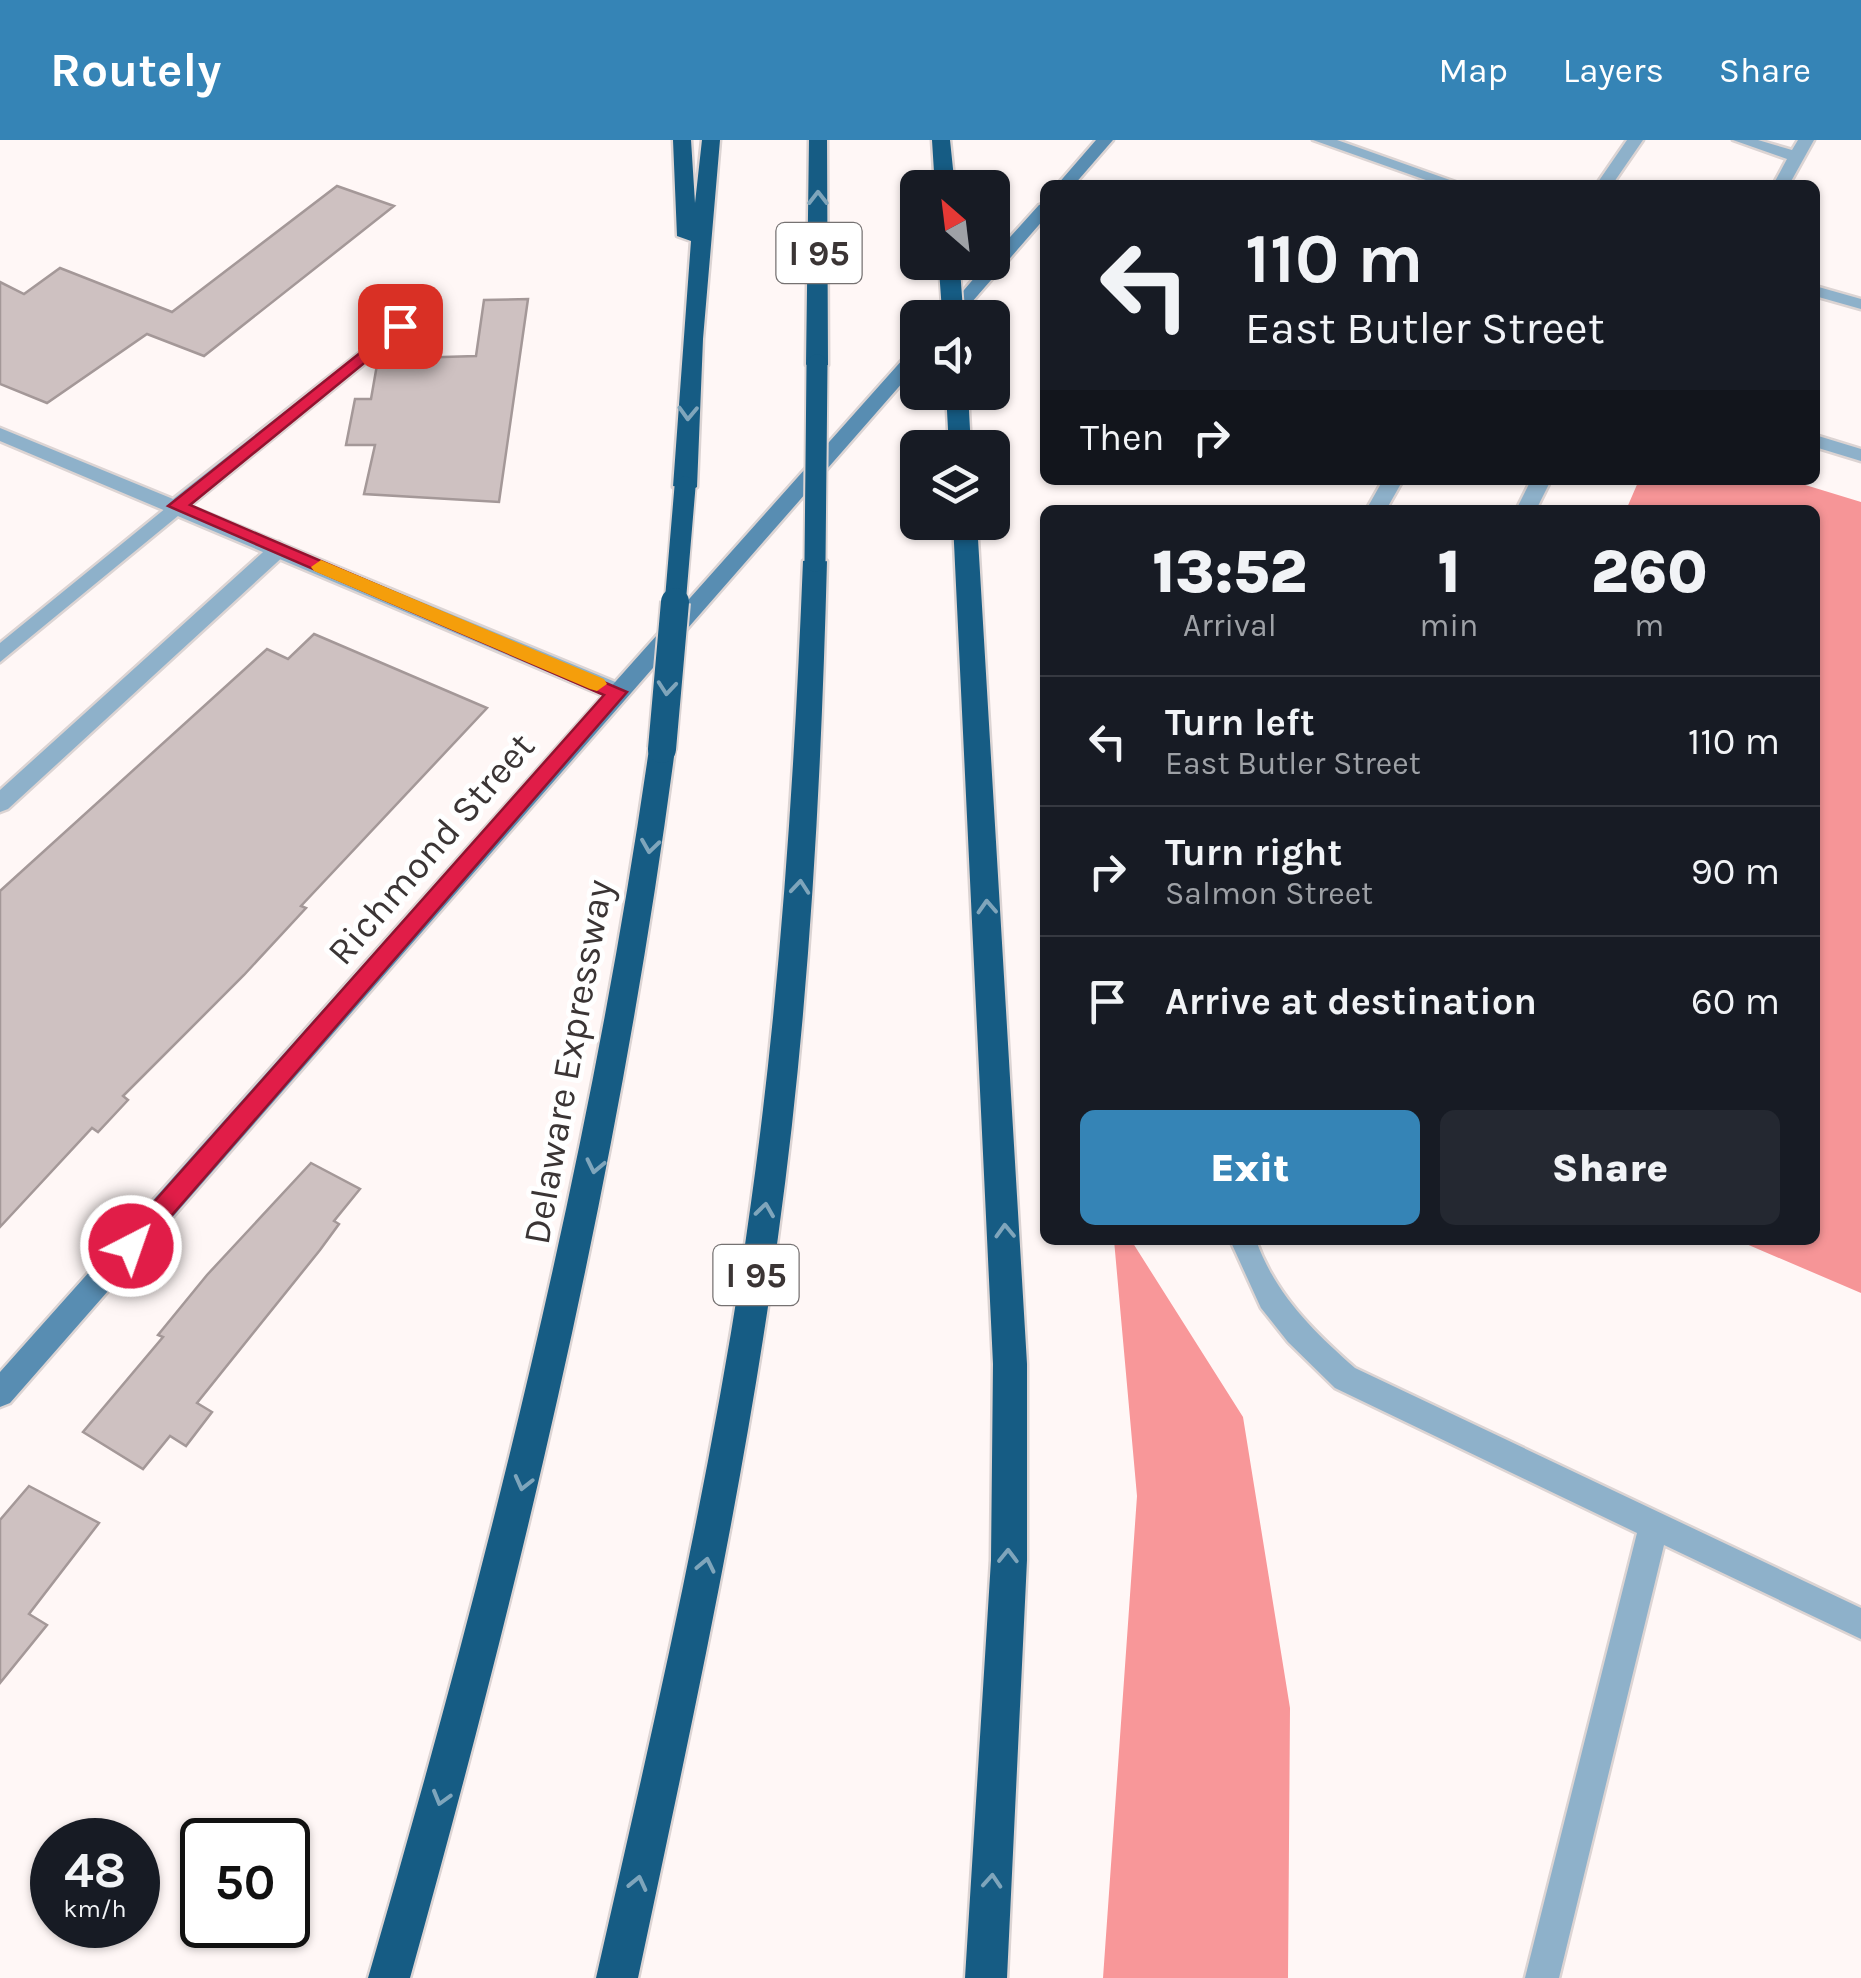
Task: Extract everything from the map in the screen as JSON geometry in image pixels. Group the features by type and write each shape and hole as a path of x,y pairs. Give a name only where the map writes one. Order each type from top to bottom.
{"highway":[{"path":"682,140 692,339"},
{"name":"Delaware Expressway","path":"389,1978 465,1715 570,1286 636,944 662,750 685,486 692,339 712,140"},
{"name":"I 95","path":"617,1978 712,1534 748,1331 792,991 810,721 818,140"},
{"path":"942,140 943,170"},
{"path":"966,540 1010,1364 1008,1560 986,1978"}],"main road":[{"path":"1070,180 1105,140"},
{"path":"966,300 1040,214"},
{"name":"Richmond Street","path":"0,1393 900,372"}],"street":[{"path":"1320,140 1441,180"},
{"path":"1607,180 1634,140"},
{"path":"1741,140 1796,157"},
{"path":"1784,180 1806,140"},
{"path":"1820,293 1861,304"},
{"path":"0,654 400,326"},
{"path":"0,434 617,692"},
{"path":"1820,443 1861,455"},
{"path":"0,803 279,549"},
{"path":"1245,1245 1266,1294 1301,1339 1345,1378 1861,1624"},
{"path":"1542,1978 1654,1524"}],"shaded area":[{"path":"1637,485 1805,485 1861,502 1861,1293 1749,1245 1820,1245 1820,505 1628,505"},
{"path":"1114,1245 1134,1245 1243,1417 1290,1708 1288,1978 1103,1978 1137,1496"}],"building":[{"path":"337,186 394,206 204,356 147,334 47,403 0,384 0,282 24,294 60,268 172,312"},
{"path":"528,299 499,502 364,494 375,445 346,445 355,399 371,399 378,359 476,356 484,300"},
{"path":"314,634 487,708 301,906 306,908 244,975 123,1096 128,1100 98,1132 92,1128 0,1227 0,891 267,649 288,659"},
{"path":"311,1163 360,1189 334,1221 339,1224 320,1250 197,1403 212,1412 186,1446 170,1436 143,1469 83,1432 163,1337 158,1335 207,1275"},
{"path":"29,1486 99,1523 29,1614 47,1625 0,1683 0,1520"}],"slow traffic":[{"path":"321,567 597,684"}],"route":[{"path":"131,1246 617,692 176,506 400,326"}]}
